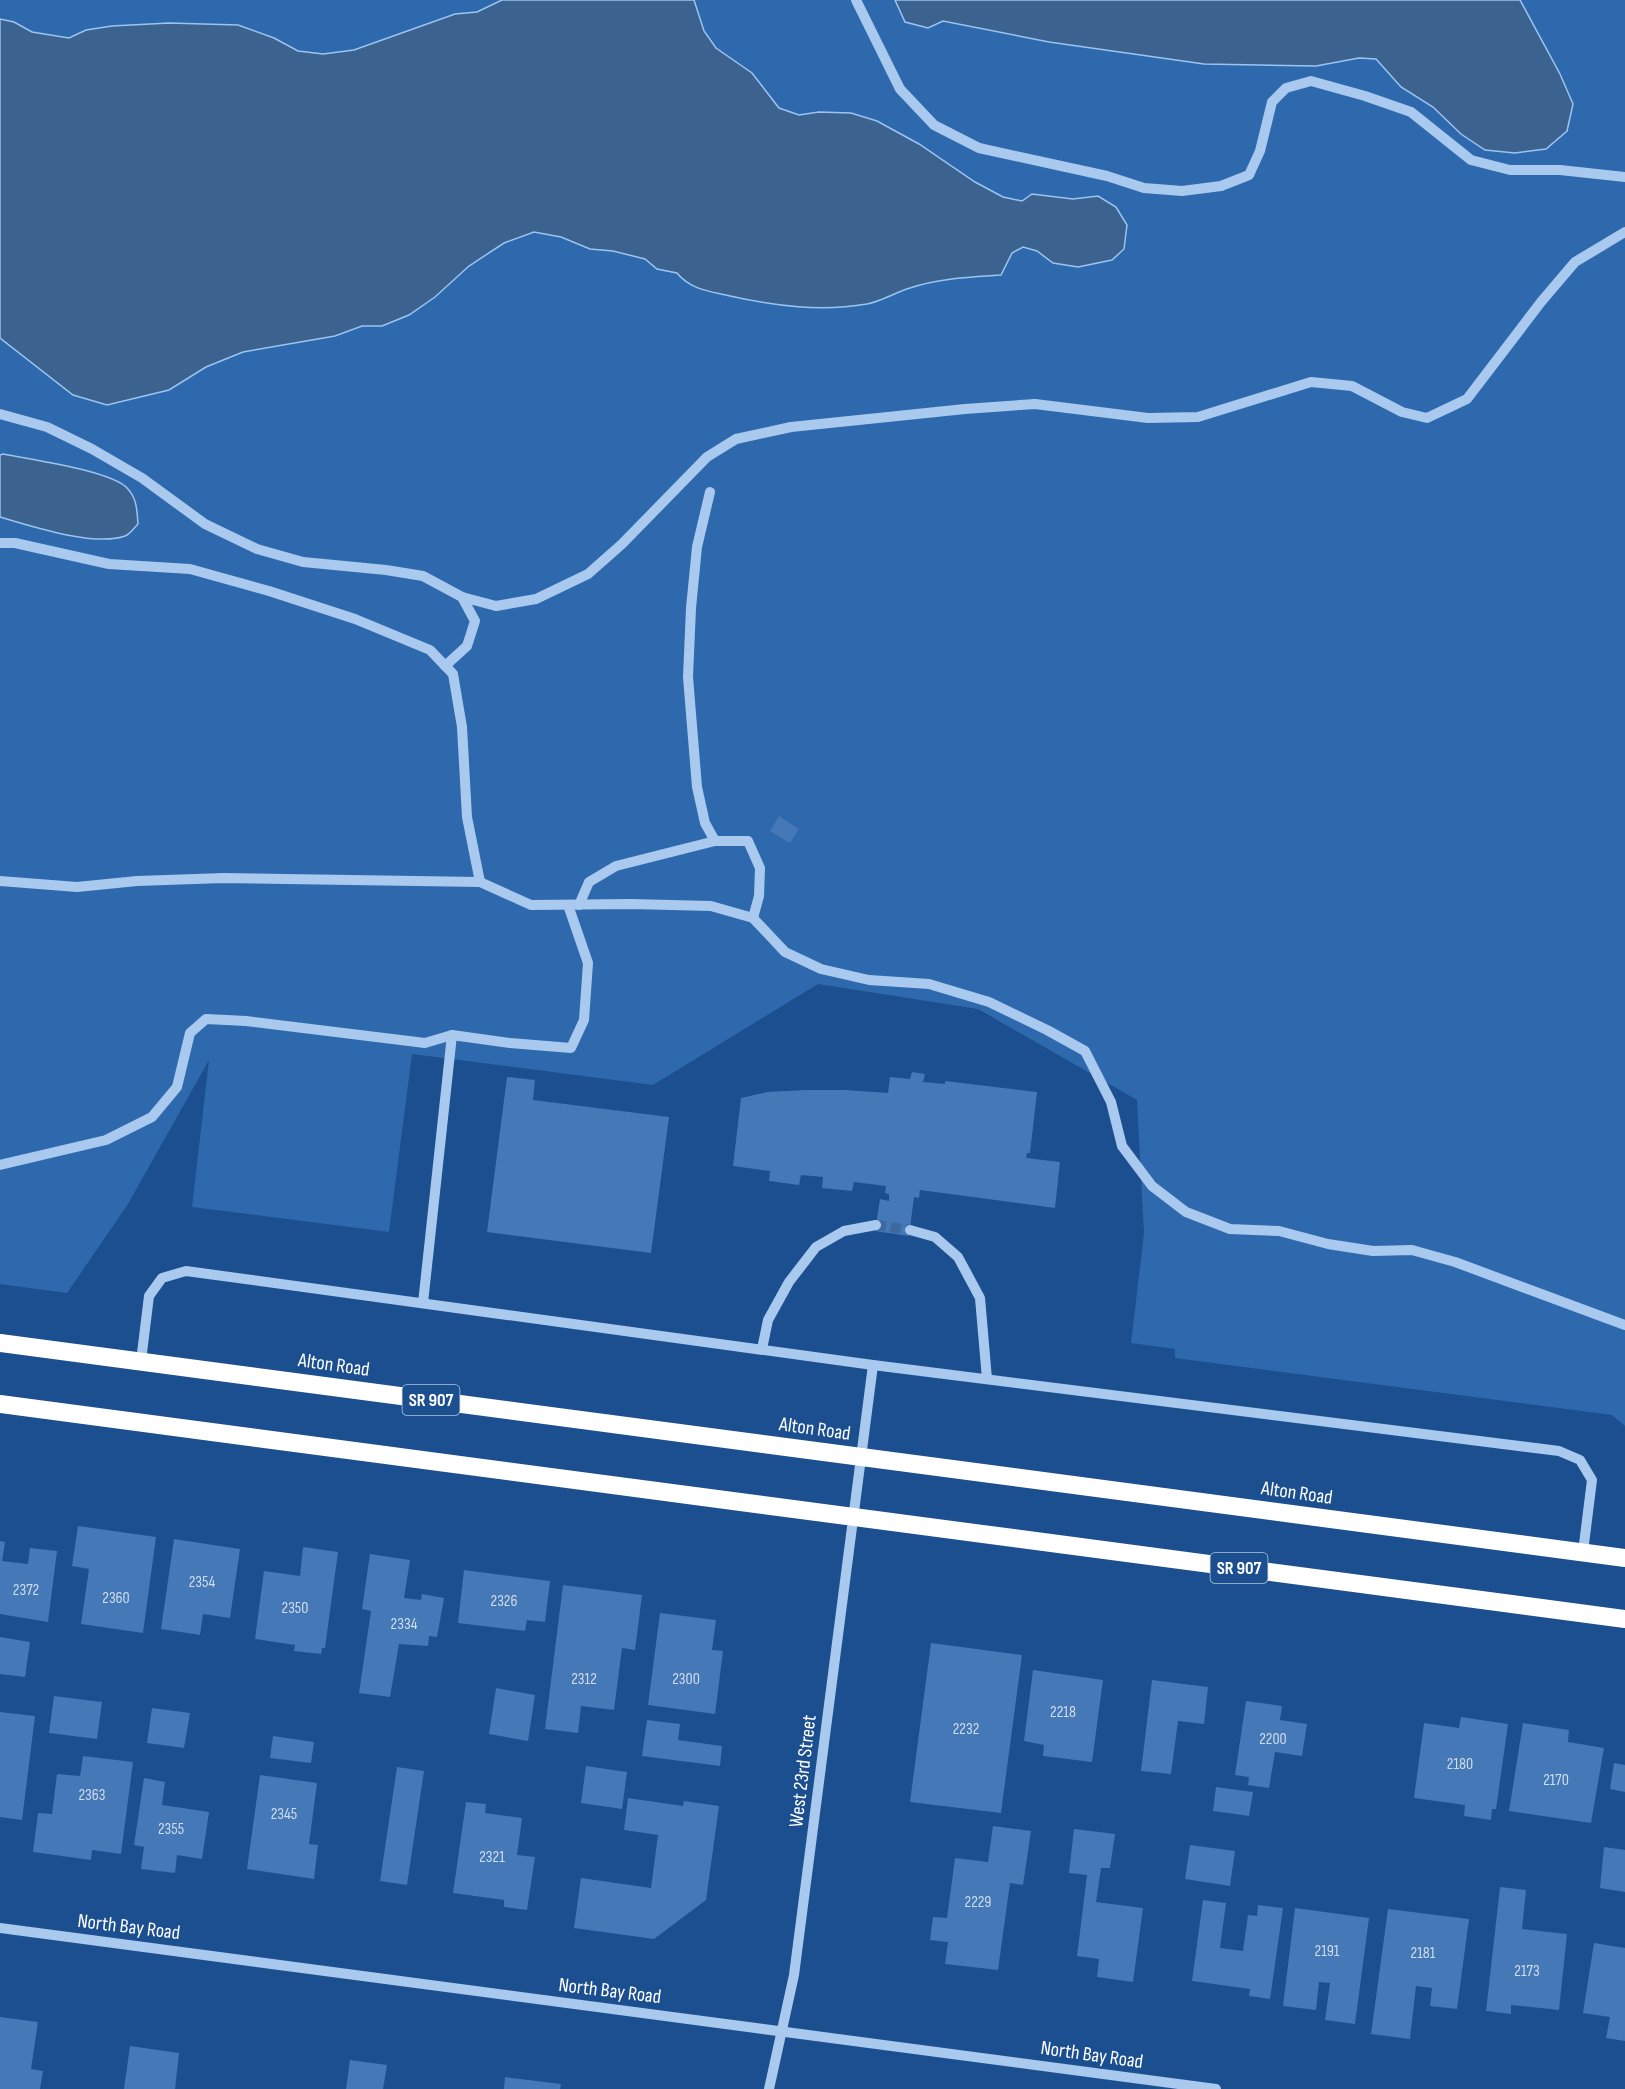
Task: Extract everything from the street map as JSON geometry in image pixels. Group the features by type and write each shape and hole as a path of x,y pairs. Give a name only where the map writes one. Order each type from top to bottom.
{"highway":[{"name":"Alton Road","path":"0,1342 1625,1558"},
{"name":"SR 907","path":"0,1404 1625,1619"}],"street":[{"path":"856,0 900,89 934,125 979,148 1107,176 1144,188 1182,191 1221,186 1249,175 1260,151 1272,102 1286,88 1311,81 1411,112 1471,160 1510,170 1560,171 1625,177"},
{"path":"0,414 47,427 92,449 142,478 205,524 257,549 303,562 423,576 462,597 496,606 536,599 588,574 622,544 707,457 736,439 791,427 1035,404 1148,418 1198,417 1311,382 1352,386 1402,411 1426,418 1467,399 1541,302 1575,262 1625,232"},
{"path":"710,492 697,547 688,677 698,787 705,823 716,841"},
{"path":"0,543 15,543 109,564 190,569 269,591 355,619 430,650 453,674 462,727 467,817 480,882"},
{"path":"445,666 467,646 475,621 462,597"},
{"path":"0,1165 106,1140 152,1117 177,1087 190,1033 206,1019 246,1021 425,1043 452,1035 571,1048 584,1020 588,963 574,905 589,882 616,866 716,841 748,842 760,868 759,896 753,918"},
{"path":"0,881 77,887 137,881 224,878 480,882 531,905 711,906 753,918 784,952 821,969 869,980 928,984 989,1002 1085,1051 1111,1102 1122,1146 1152,1186 1186,1212 1230,1229 1279,1231 1328,1244 1373,1251 1412,1250 1455,1262 1625,1325"},
{"path":"423,1303 452,1035"},
{"path":"762,1349 768,1320 789,1282 816,1247 844,1231 876,1226"},
{"path":"910,1230 934,1237 958,1257 980,1298 987,1379"},
{"path":"141,1361 149,1296 162,1278 186,1271 873,1365 1559,1451 1580,1460 1592,1480 1582,1552"},
{"name":"West 23rd Street","path":"769,2089 794,1975 873,1365"},
{"name":"North Bay Road","path":"0,1928 1216,2089"}],"shaded area":[{"path":"0,0 1625,0 1625,1426 1612,1415 1175,1358 1175,1349 1131,1343 1144,1233 1137,1100 978,1009 818,984 653,1085 412,1054 389,1232 192,1207 209,1060 128,1204 67,1293 0,1284"},
{"path":"502,0 694,0 704,31 716,48 752,73 779,108 799,115 819,112 851,113 877,121 919,144 975,182 1003,197 1022,201 1032,194 1073,199 1098,196 1116,207 1127,225 1124,249 1112,260 1078,267 1053,263 1037,251 1023,247 1012,253 1001,275 932,282 867,304 815,308 764,303 708,291 688,283 677,273 657,269 645,259 613,251 590,249 561,237 534,232 504,243 469,266 435,297 409,315 382,326 362,326 335,336 243,352 206,367 169,390 107,405 73,395 0,338 0,19 14,22 32,32 69,38 86,30 112,26 169,23 238,25 274,38 298,51 323,54 354,50 455,14 477,12"},
{"path":"895,0 1520,0 1560,74 1573,104 1567,131 1546,149 1515,153 1485,150 1461,134 1433,107 1401,87 1376,59 1359,58 1316,66 1204,64 1049,42 943,21 928,28 905,22"},
{"path":"0,455 89,471 119,483 128,489 133,497 138,524 125,536 97,539 62,534 0,517"}],"building":[{"path":"779,816 799,829 790,843 770,831"},
{"path":"912,1072 925,1074 923,1082 945,1084 945,1081 1037,1092 1030,1153 1027,1153 1026,1158 1060,1162 1055,1208 920,1190 919,1198 914,1197 909,1236 875,1231 880,1199 889,1201 889,1194 885,1193 886,1186 854,1182 852,1191 822,1188 823,1177 801,1175 799,1185 769,1181 770,1171 733,1166 741,1098 767,1092 806,1090 888,1093 890,1077 910,1079"},
{"path":"507,1077 535,1080 533,1100 669,1117 651,1253 487,1232"},
{"path":"78,1526 156,1537 143,1633 81,1624 89,1569 72,1566"},
{"path":"174,1539 240,1549 230,1618 203,1614 200,1635 161,1629"},
{"path":"0,1541 5,1542 2,1561 28,1564 30,1548 57,1551 48,1622 0,1614"},
{"path":"303,1547 338,1552 325,1648 322,1648 321,1654 294,1651 295,1645 255,1639 264,1571 300,1576"},
{"path":"370,1554 410,1560 404,1598 421,1600 422,1594 444,1598 437,1637 429,1636 428,1646 399,1644 390,1697 359,1693 371,1611 362,1609"},
{"path":"464,1570 550,1581 545,1622 527,1620 525,1631 458,1623"},
{"path":"563,1585 642,1595 635,1650 622,1648 614,1710 581,1706 578,1733 545,1729"},
{"path":"660,1613 716,1620 712,1650 723,1651 715,1714 648,1705"},
{"path":"0,1637 30,1642 25,1677 0,1674"},
{"path":"931,1643 1022,1655 1001,1813 910,1802"},
{"path":"1033,1670 1103,1680 1092,1762 1043,1756 1044,1745 1024,1741"},
{"path":"1152,1680 1208,1687 1204,1724 1178,1721 1171,1774 1141,1771"},
{"path":"496,1688 535,1695 528,1741 489,1734"},
{"path":"54,1696 102,1702 97,1739 49,1733"},
{"path":"1246,1701 1282,1706 1280,1720 1307,1724 1302,1756 1275,1752 1269,1788 1248,1785 1249,1777 1235,1775"},
{"path":"152,1708 190,1713 184,1748 147,1743"},
{"path":"0,1712 35,1716 22,1820 0,1817"},
{"path":"1461,1717 1508,1724 1496,1809 1492,1809 1491,1820 1464,1816 1465,1805 1414,1798 1424,1723 1459,1728"},
{"path":"647,1720 680,1724 678,1740 722,1746 720,1766 642,1756"},
{"path":"1523,1723 1569,1730 1568,1742 1604,1748 1591,1823 1509,1811"},
{"path":"273,1736 314,1742 311,1763 270,1758"},
{"path":"83,1756 133,1762 121,1854 92,1850 91,1860 33,1852 38,1813 52,1814 57,1774 80,1776"},
{"path":"1614,1763 1625,1765 1625,1792 1610,1789"},
{"path":"586,1766 627,1772 622,1809 581,1803"},
{"path":"397,1767 424,1771 407,1885 380,1881"},
{"path":"260,1775 317,1783 309,1844 318,1845 314,1879 247,1869"},
{"path":"144,1778 165,1782 162,1805 209,1812 202,1859 177,1855 175,1873 141,1869 144,1847 134,1845"},
{"path":"1216,1787 1253,1792 1249,1816 1213,1811"},
{"path":"628,1798 683,1806 684,1801 719,1806 706,1900 654,1939 574,1928 581,1878 651,1888 658,1835 624,1830"},
{"path":"466,1802 486,1804 485,1813 522,1818 517,1855 535,1857 527,1910 504,1907 504,1900 453,1893"},
{"path":"993,1826 1031,1831 1023,1885 1010,1883 998,1970 945,1964 948,1942 930,1940 933,1917 947,1918 955,1858 988,1862"},
{"path":"1074,1829 1115,1834 1110,1868 1101,1868 1096,1902 1143,1908 1133,1982 1097,1977 1099,1959 1077,1956 1087,1875 1069,1873"},
{"path":"1190,1845 1235,1851 1230,1886 1185,1879"},
{"path":"1604,1847 1625,1850 1625,1892 1600,1888"},
{"path":"1500,1887 1526,1890 1522,1929 1567,1934 1559,2010 1511,2005 1511,2014 1486,2011"},
{"path":"1203,1900 1226,1903 1220,1948 1243,1951 1248,1915 1257,1916 1258,1905 1283,1908 1270,1999 1249,1996 1250,1989 1192,1981"},
{"path":"1295,1908 1369,1918 1355,2024 1325,2020 1330,1983 1319,1982 1316,2010 1283,2006"},
{"path":"1388,1909 1469,1919 1457,2009 1430,2006 1432,1988 1416,1986 1410,2039 1371,2034"},
{"path":"1594,1943 1625,1948 1625,2041 1606,2038 1610,2017 1583,2013"},
{"path":"0,2017 38,2022 31,2069 43,2071 40,2089 0,2089"},
{"path":"130,2046 179,2053 175,2089 124,2089"},
{"path":"350,2060 387,2065 383,2089 346,2089"},
{"path":"505,2077 561,2084 560,2089 504,2089"}],"tunnel":[{"path":"876,1225 910,1230"}]}
